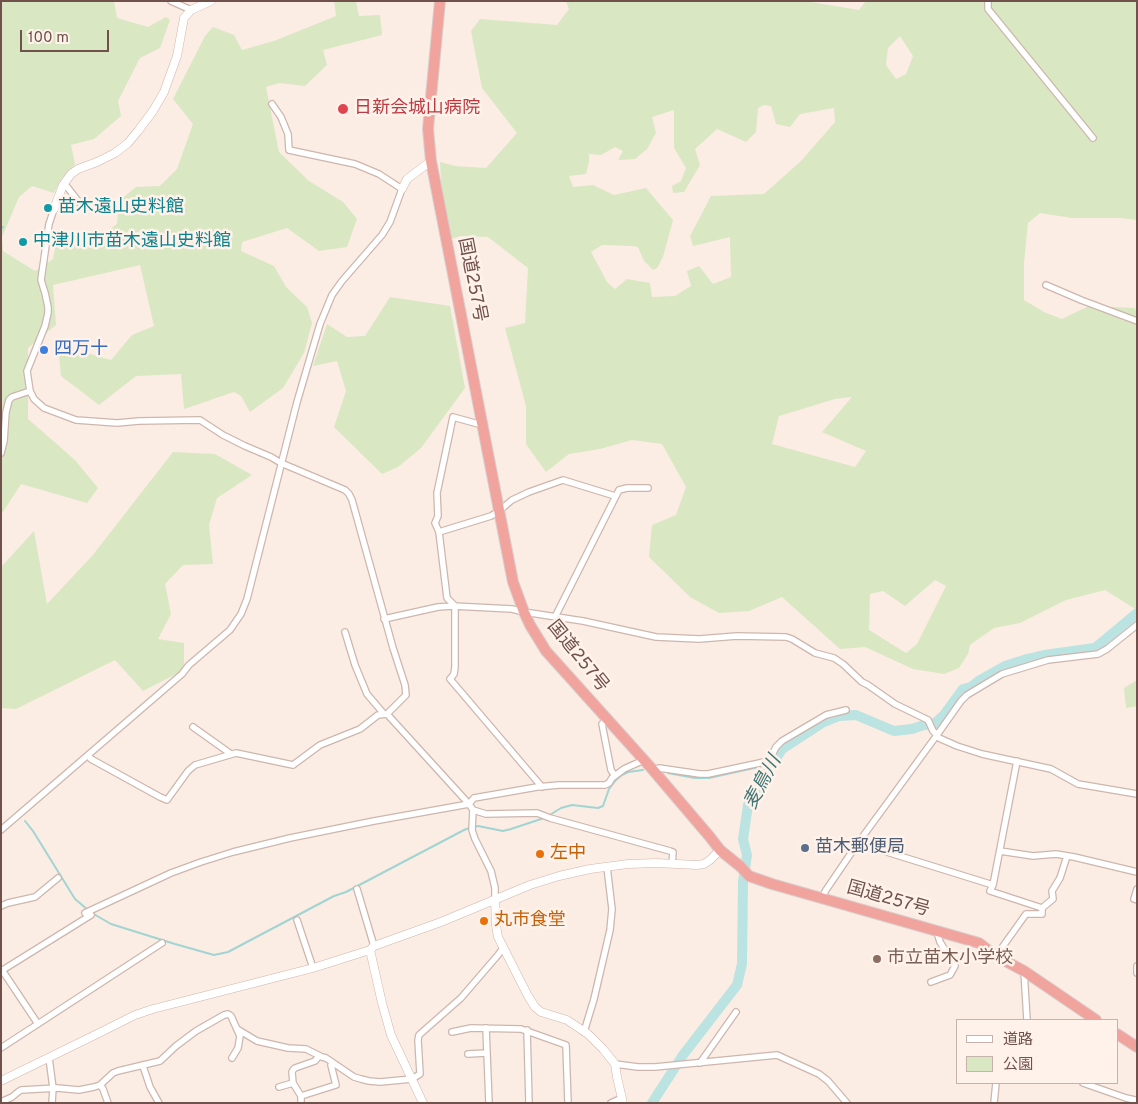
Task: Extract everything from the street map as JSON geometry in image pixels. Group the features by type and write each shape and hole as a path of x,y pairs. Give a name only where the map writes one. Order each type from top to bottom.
{"highway":[{"name":"国道257号","path":"440,1 428,128 431,161 513,582 530,625 546,651 653,770 720,850 749,876 979,943 996,956 1024,971 1095,1019"},
{"path":"1118,1035 1137,1047"}],"street":[{"path":"171,1 191,10"},
{"path":"88,755 91,759 167,800 188,771 195,765 236,753 292,765 320,745 352,733 378,715 386,714 406,695 405,685 392,648 352,500 345,490 281,464 271,457 223,435 200,420 117,423 76,420 44,408 34,399 30,391 27,371 45,326 48,313 41,280 50,224 64,183 78,169 115,153 133,137 153,111 164,92 177,56 184,18 191,10 210,1"},
{"path":"988,1 988,9 1093,138"},
{"path":"272,104 282,117 288,134 288,150 355,164 379,174 402,189"},
{"path":"1,830 182,674 230,630 241,614 247,599 297,402 320,324 332,295 382,235 390,222 402,189 408,179 431,161"},
{"path":"64,183 82,206"},
{"path":"1046,285 1137,321"},
{"path":"1,453 9,400 12,397 30,391"},
{"path":"482,425 454,418 436,493 438,516 435,523 439,532 447,598 455,606 455,667 454,674 450,679 542,786"},
{"path":"439,532 491,516 499,512 512,500 563,480 615,496"},
{"path":"555,617 619,490 648,488"},
{"path":"384,619 438,607 455,606 512,609 583,621 656,637 699,639 737,636 792,638 815,653 834,658 862,682 895,704 928,720 940,738 957,746 982,754 1051,770 1078,784 1137,794"},
{"path":"822,898 935,733 967,695 1002,674 1048,660 1098,654 1137,624"},
{"path":"345,632 355,665 367,694 473,810 481,814 534,813 673,852 672,864"},
{"path":"653,770 659,768 708,774 769,761 776,747 782,741 826,715 846,710"},
{"path":"607,718 602,724 610,770 615,776"},
{"path":"193,727 230,754"},
{"path":"38,1024 2,971 88,914 171,873 233,852 374,821 469,804 474,798 542,786 605,785 624,769 644,760"},
{"path":"1016,762 1000,851 990,891 1042,908"},
{"path":"473,810 472,826 475,839 492,871 495,888 496,925 498,937 503,948 534,1007 542,1012 567,1020 603,1049 615,1064 622,1100 612,1103"},
{"path":"858,843 993,885"},
{"path":"1,1081 152,1009 313,968 372,948 530,885 590,869 628,864 697,866 710,860 720,850"},
{"path":"1000,851 1033,856 1056,854 1137,872"},
{"path":"1042,908 1053,899 1052,891 1060,878 1067,856"},
{"path":"584,1032 594,999 610,930 612,909 607,867"},
{"path":"1,906 35,896 58,878"},
{"path":"357,888 372,948 382,1003 391,1035 423,1103"},
{"path":"1137,889 1134,899 1137,900"},
{"path":"996,956 1026,914 1042,914 1042,908"},
{"path":"297,920 313,968"},
{"path":"931,982 950,975 955,966 940,942 937,932"},
{"path":"1,1048 162,943"},
{"path":"237,1029 257,1041 288,1048 306,1049 326,1058 354,1076 369,1081 412,1079 420,1074 419,1035 461,998 503,948"},
{"path":"1137,966 1137,973"},
{"path":"1024,971 1027,1019"},
{"path":"700,1063 736,1012"},
{"path":"1,1102 21,1090 54,1088 79,1090 100,1085 114,1073 160,1061 189,1036 228,1014 231,1016 240,1036 238,1048 232,1058"},
{"path":"452,1032 471,1028 521,1028 566,1045 568,1103"},
{"path":"486,1028 489,1103"},
{"path":"526,1030 529,1103"},
{"path":"468,1054 487,1053"},
{"path":"615,1064 655,1067 777,1055 828,1080 847,1103"},
{"path":"301,1103 300,1096 293,1083 292,1072 295,1068 315,1061 319,1056"},
{"path":"49,1058 54,1088 52,1103"},
{"path":"300,1096 336,1085 331,1065 333,1062"},
{"path":"142,1066 159,1103"},
{"path":"279,1087 293,1083"},
{"path":"994,1103 996,1084"},
{"path":"1086,1084 1136,1100"},
{"path":"100,1085 108,1103"}],"green space":[{"path":"1,1 114,1 117,18 148,27 166,17 170,20 160,48 140,58 118,101 121,116 94,139 71,145 75,164 61,179 54,193 32,186 19,197 2,237 3,251 35,271 53,259 57,238 67,235 76,247 88,246 117,224 119,201 136,187 160,186 177,169 193,124 173,99 205,36 213,27 234,35 242,50 274,41 336,16 334,1 356,1 359,16 380,15 382,35 323,50 327,65 305,86 279,83 266,87 279,152 309,181 343,202 357,219 347,247 319,251 287,228 242,242 241,251 274,266 286,287 307,307 312,323 304,353 283,388 250,412 241,396 234,392 184,409 181,374 136,376 99,405 61,376 58,345 111,360 132,335 154,326 140,265 53,285 56,325 28,348 28,419 75,460 98,488 87,503 21,484 1,515"},
{"path":"566,1 805,1 859,10 866,1 1137,1 1137,220 1072,218 1040,213 1028,223 1024,263 1024,300 1044,312 1062,319 1089,306 1135,308 1137,316 1137,610 1105,590 1066,600 1020,623 994,628 970,645 968,654 959,668 944,674 913,669 865,647 840,649 782,597 749,611 719,613 690,597 649,557 652,525 676,515 686,487 662,444 632,440 600,449 569,454 546,472 526,444 526,406 505,328 525,323 528,268 488,237 461,236 450,239 442,198 440,162 455,166 486,168 517,133 482,88 471,31 480,19 557,25 569,9","holes":["900,36 913,56 906,74 896,79 886,65 888,48","764,105 771,106 776,124 790,127 800,114 834,108 835,122 801,161 764,194 711,196 690,236 693,246 730,237 731,277 713,284 699,266 687,271 691,286 675,296 652,297 650,283 627,279 615,289 607,282 591,252 602,245 638,247 644,261 653,270 657,268 663,257 673,220 646,188 614,195 593,185 573,187 569,176 586,174 589,154 601,155 615,147 623,151 618,160 635,159 647,149 656,133 652,117 674,110 674,148 686,168 681,181 672,186 673,193 684,192 700,165 695,149 717,129 746,142 756,132 758,108","852,397 822,432 866,451 855,467 772,444 779,416 835,399","935,580 946,586 917,644 906,653 869,630 870,594 883,591 905,606"]},
{"path":"390,297 450,306 465,388 421,448 398,467 382,474 334,427 346,391 337,361 313,366 327,324 347,337 365,336"},
{"path":"173,452 215,454 252,475 217,498 209,525 213,564 183,565 165,584 171,614 158,639 184,643 184,670 143,691 115,660 16,709 1,708 1,567 34,531 47,604 92,556"},
{"path":"1137,680 1137,706 1126,708 1124,688"}],"waterway":[{"name":"麦鳥川","path":"652,1103 683,1055 737,985 742,964 743,882 747,855 743,839 748,805 782,749 822,723 839,716 856,715 894,731 934,724 944,715 963,689 971,687 1005,666 1044,655 1095,648 1137,613"},
{"path":"668,773 695,778 709,778 772,764"},
{"path":"548,816 561,808 572,805 598,808 603,806 609,789 616,780 628,772 643,770"},
{"path":"474,827 478,826 503,831 544,818"},
{"path":"25,821 75,899 88,910"},
{"path":"92,913 111,924 175,944 214,955 228,952 469,828"}],"place":[{"name":"日新会城山病院","path":"343,109"},
{"name":"苗木遠山史料館","path":"48,208"},
{"name":"中津川市苗木遠山史料館","path":"23,242"},
{"name":"四万十","path":"44,350"},
{"name":"苗木郵便局","path":"805,848"},
{"name":"左中","path":"540,854"},
{"name":"丸市食堂","path":"484,921"},
{"name":"市立苗木小学校","path":"877,959"}]}
